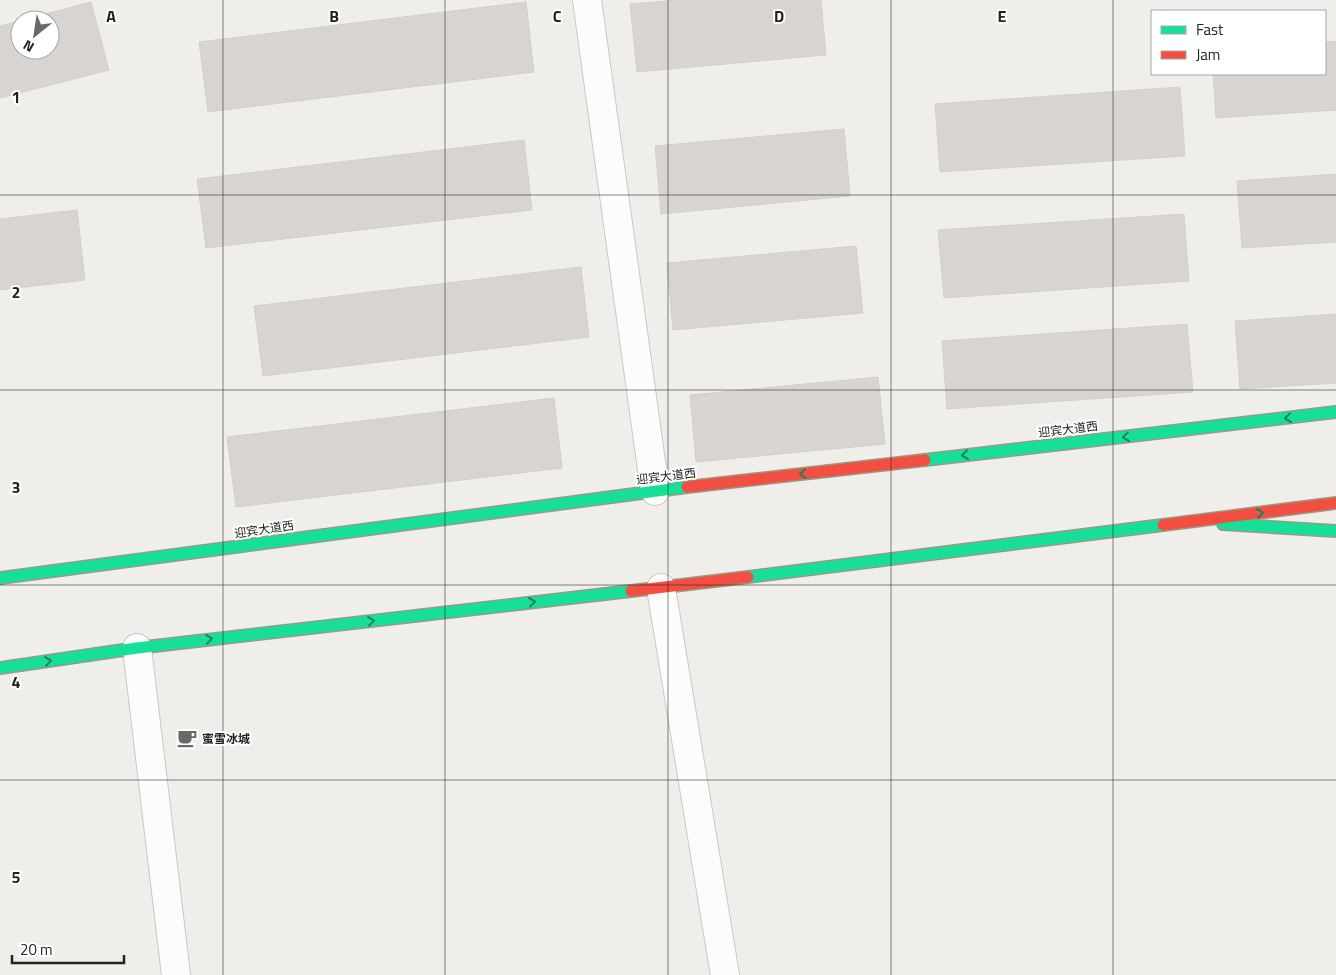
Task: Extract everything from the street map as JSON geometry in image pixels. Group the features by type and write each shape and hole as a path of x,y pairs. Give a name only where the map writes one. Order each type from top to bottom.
{"main road":[{"name":"迎宾大道西","path":"0,578 655,491 1336,412"},
{"path":"0,668 137,648 661,588 1336,503"},
{"path":"1194,522 1336,531"}],"street":[{"path":"587,0 655,491"},
{"path":"661,588 725,975"},
{"path":"137,648 176,975"}],"building":[{"path":"679,0 821,0 826,55 637,72 630,4"},
{"path":"91,2 109,70 0,98 0,26 10,24 10,60 60,60 60,10"},
{"path":"526,2 534,72 208,112 199,42"},
{"path":"1336,41 1336,110 1216,118 1213,75 1326,75 1326,42"},
{"path":"1180,87 1185,156 940,172 935,104"},
{"path":"844,129 850,196 661,214 655,146"},
{"path":"524,140 532,210 206,248 197,179"},
{"path":"1336,174 1336,242 1242,248 1237,181"},
{"path":"77,210 85,280 0,290 0,219"},
{"path":"1184,214 1189,281 944,298 938,230"},
{"path":"856,246 863,313 673,330 667,263"},
{"path":"581,267 589,337 263,376 254,306"},
{"path":"1336,314 1336,383 1240,389 1235,321"},
{"path":"1187,324 1193,392 947,409 942,341"},
{"path":"878,377 885,444 696,462 690,395"},
{"path":"554,398 562,468 236,507 227,437"}],"traffic: fast":[{"path":"925,460 1336,412"},
{"path":"0,578 687,487"},
{"path":"1223,524 1336,531"},
{"path":"748,577 1163,525"},
{"path":"0,668 137,648 631,591"}],"traffic: jam":[{"path":"687,487 925,460"},
{"path":"1163,525 1336,503"},
{"path":"631,591 748,577"}],"place":[{"name":"蜜雪冰城","path":"187,738"}]}
